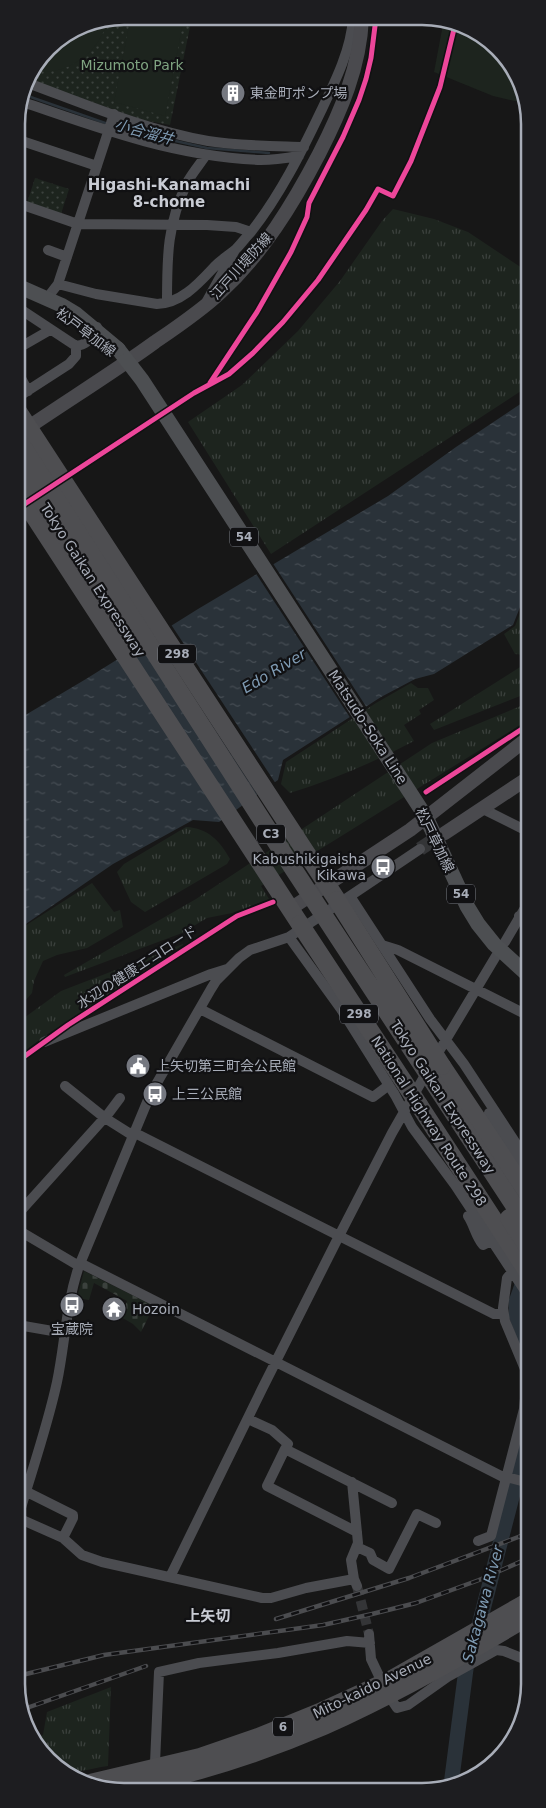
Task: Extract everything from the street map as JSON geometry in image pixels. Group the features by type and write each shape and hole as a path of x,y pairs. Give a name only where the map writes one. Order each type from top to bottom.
{"highway":[{"name":"298","path":"25,436 40,446 327,884 343,898 442,1066 521,1187"},
{"name":"Tokyo Gaikan Expressway","path":"25,439 289,862 521,1216"},
{"name":"Tokyo Gaikan Expressway","path":"25,475 292,883 521,1261"},
{"name":"National Highway Route 298","path":"25,502 276,886 290,909 294,930 412,1108 521,1262"},
{"name":"Mito-kaido Avenue","path":"149,1783 201,1770 262,1751 324,1726 392,1693 461,1656 490,1624 521,1606"},
{"name":"Mito-kaido Avenue","path":"100,1780 200,1757 258,1737 322,1711 390,1680 484,1650 521,1623"}],"main road":[{"name":"江戸川堤防線","path":"25,430 127,362 205,305 222,291 262,246 280,222 331,131 349,89 360,42 361,25"},
{"name":"松戸草加線","path":"25,289 76,314 127,362 142,380"},
{"name":"Matsudo-Soka Line","path":"142,380 413,797"},
{"path":"290,909 426,817 521,743"},
{"path":"444,832 521,782"},
{"name":"松戸草加線","path":"413,797 426,817 466,906 494,944 521,969"}],"street":[{"path":"205,305 236,249 269,207 304,147 331,91 343,60 352,25"},
{"path":"33,85 114,114 171,132 209,141 304,147"},
{"path":"27,104 108,132 206,155 263,160 299,156"},
{"path":"55,288 114,114"},
{"path":"25,142 97,166"},
{"path":"167,302 167,250 172,225 188,181 206,155"},
{"path":"25,206 78,224 236,227 251,232"},
{"path":"25,286 55,288 157,304 167,302 194,288 225,256 236,249"},
{"path":"48,250 67,257"},
{"path":"25,313 76,346 87,342 98,330 94,321 65,299 55,288"},
{"path":"25,344 50,330"},
{"path":"25,397 69,364 76,356 76,346"},
{"path":"481,808 521,828"},
{"path":"63,1538 74,1518 73,1515 25,1491 45,1428 56,1384 72,1288 79,1264 156,1082 216,981 228,968 250,950 294,930 420,849"},
{"path":"343,898 382,945 521,1151"},
{"path":"505,942 521,922"},
{"path":"294,930 389,1085 412,1108 412,1127 433,1157 521,1262"},
{"path":"382,945 398,950 521,1012"},
{"path":"170,1577 339,1236 412,1108 445,1040 496,956"},
{"path":"44,1042 228,968"},
{"path":"200,1009 373,1097 389,1085"},
{"path":"454,1052 499,1130 521,1162"},
{"path":"65,1086 105,1118 133,1134 494,1314 503,1314"},
{"path":"25,1206 105,1118 120,1098"},
{"path":"433,1157 442,1177 474,1225 480,1242 483,1245 489,1242"},
{"path":"509,1230 521,1207"},
{"path":"25,1234 79,1264 507,1478 521,1481"},
{"path":"521,1264 507,1278 503,1314 521,1359"},
{"path":"25,1326 64,1333"},
{"path":"248,1418 272,1430 288,1444 267,1486 357,1532"},
{"path":"478,1541 492,1536 521,1421"},
{"path":"285,1449 392,1503"},
{"path":"25,1521 63,1538 82,1555 102,1562 262,1598 272,1598 306,1588 355,1582 351,1560 358,1543 352,1482"},
{"path":"357,1547 370,1553 372,1560 389,1569 417,1514 436,1523"},
{"path":"154,1763 159,1672 198,1663 278,1654 348,1641 370,1639 371,1659 380,1678"},
{"path":"484,1650 504,1651 521,1658"},
{"path":"393,1702 397,1708 408,1705 461,1656"}],"green space":[{"name":"Mizumoto Park","path":"118,25 190,25 170,125 143,120 34,82 35,80 45,64 64,45 92,30"},
{"path":"129,25 182,25 165,116 114,102"},
{"path":"105,27 98,42 80,60 57,70 41,70 45,64 64,45 92,30"},
{"path":"442,27 454,30 477,42 501,64 516,92 518,102 493,96 434,72"},
{"path":"35,178 69,189 61,214 27,203"},
{"path":"393,209 434,219 468,232 521,267 521,391 271,554 188,422 242,385 298,331 340,281 382,221"},
{"path":"521,611 521,655 515,654 504,634 515,626"},
{"path":"521,666 521,696 434,730 430,724"},
{"path":"411,683 418,688 428,688 434,700 419,710 421,714 404,725 414,741 353,770 306,788 290,793 281,784 286,762 376,703"},
{"path":"521,706 521,724 261,886 269,899 232,913 207,918 182,933 65,977 64,975 196,899 432,743"},
{"path":"186,827 207,833 217,841 230,859 227,864 145,912 131,902 117,872 124,864"},
{"path":"92,883 114,912 120,910 123,927 87,948 57,955 43,961 34,981 32,993 25,1001 25,926"},
{"path":"183,944 25,1051 25,1017 61,991"},
{"path":"84,1271 154,1306 141,1332 133,1324 121,1317 127,1301 94,1283 89,1300 83,1299 78,1294"},
{"path":"111,1687 108,1766 77,1771 64,1763 45,1744 40,1736 43,1735 47,1712"}],"water":[{"name":"Edo River","path":"521,404 521,605 513,625 434,674 415,679 381,697 283,760 278,780 219,822 193,820 113,864 25,924 25,715 198,609 388,496"}],"pier":[{"path":"272,562 367,708 351,719 255,572"},
{"path":"170,623 276,784 259,797 152,634"}],"waterway":[{"name":"小合溜井","path":"29,96 108,124"},
{"name":"小合溜井","path":"113,126 207,148 269,153"},
{"name":"Sakagawa River","path":"521,1288 516,1302 516,1315 521,1328"},
{"name":"Sakagawa River","path":"452,1778 469,1646 479,1625 521,1461"}],"tunnel":[{"path":"420,849 444,833"},
{"path":"357,1586 369,1634"}],"railway":[{"path":"276,1619 409,1578 521,1536"},
{"path":"25,1674 104,1655 323,1625 372,1614 416,1603 479,1580 521,1562"},
{"path":"28,1708 146,1666"}],"cycle path":[{"path":"210,383 257,312 291,252 307,217 309,203 343,137 359,100 371,58 375,25"},
{"path":"25,504 194,393 229,374 253,353 283,322 318,280 366,210 378,189 393,196 411,161 440,87 454,30"},
{"path":"426,792 521,730"},
{"name":"水辺の健康エコロード","path":"25,1056 68,1025 237,916 273,902"}],"place":[{"name":"東金町ポンプ場","path":"233,93"},
{"name":"Kabushikigaisha Kikawa","path":"383,867"},
{"name":"上矢切第三町会公民館","path":"138,1066"},
{"name":"上三公民館","path":"155,1094"},
{"name":"宝蔵院","path":"72,1305"},
{"name":"Hozoin","path":"114,1309"}],"district":[{"name":"Higashi-Kanamachi 8-chome","path":"169,194"},
{"name":"上矢切","path":"208,1616"}]}
